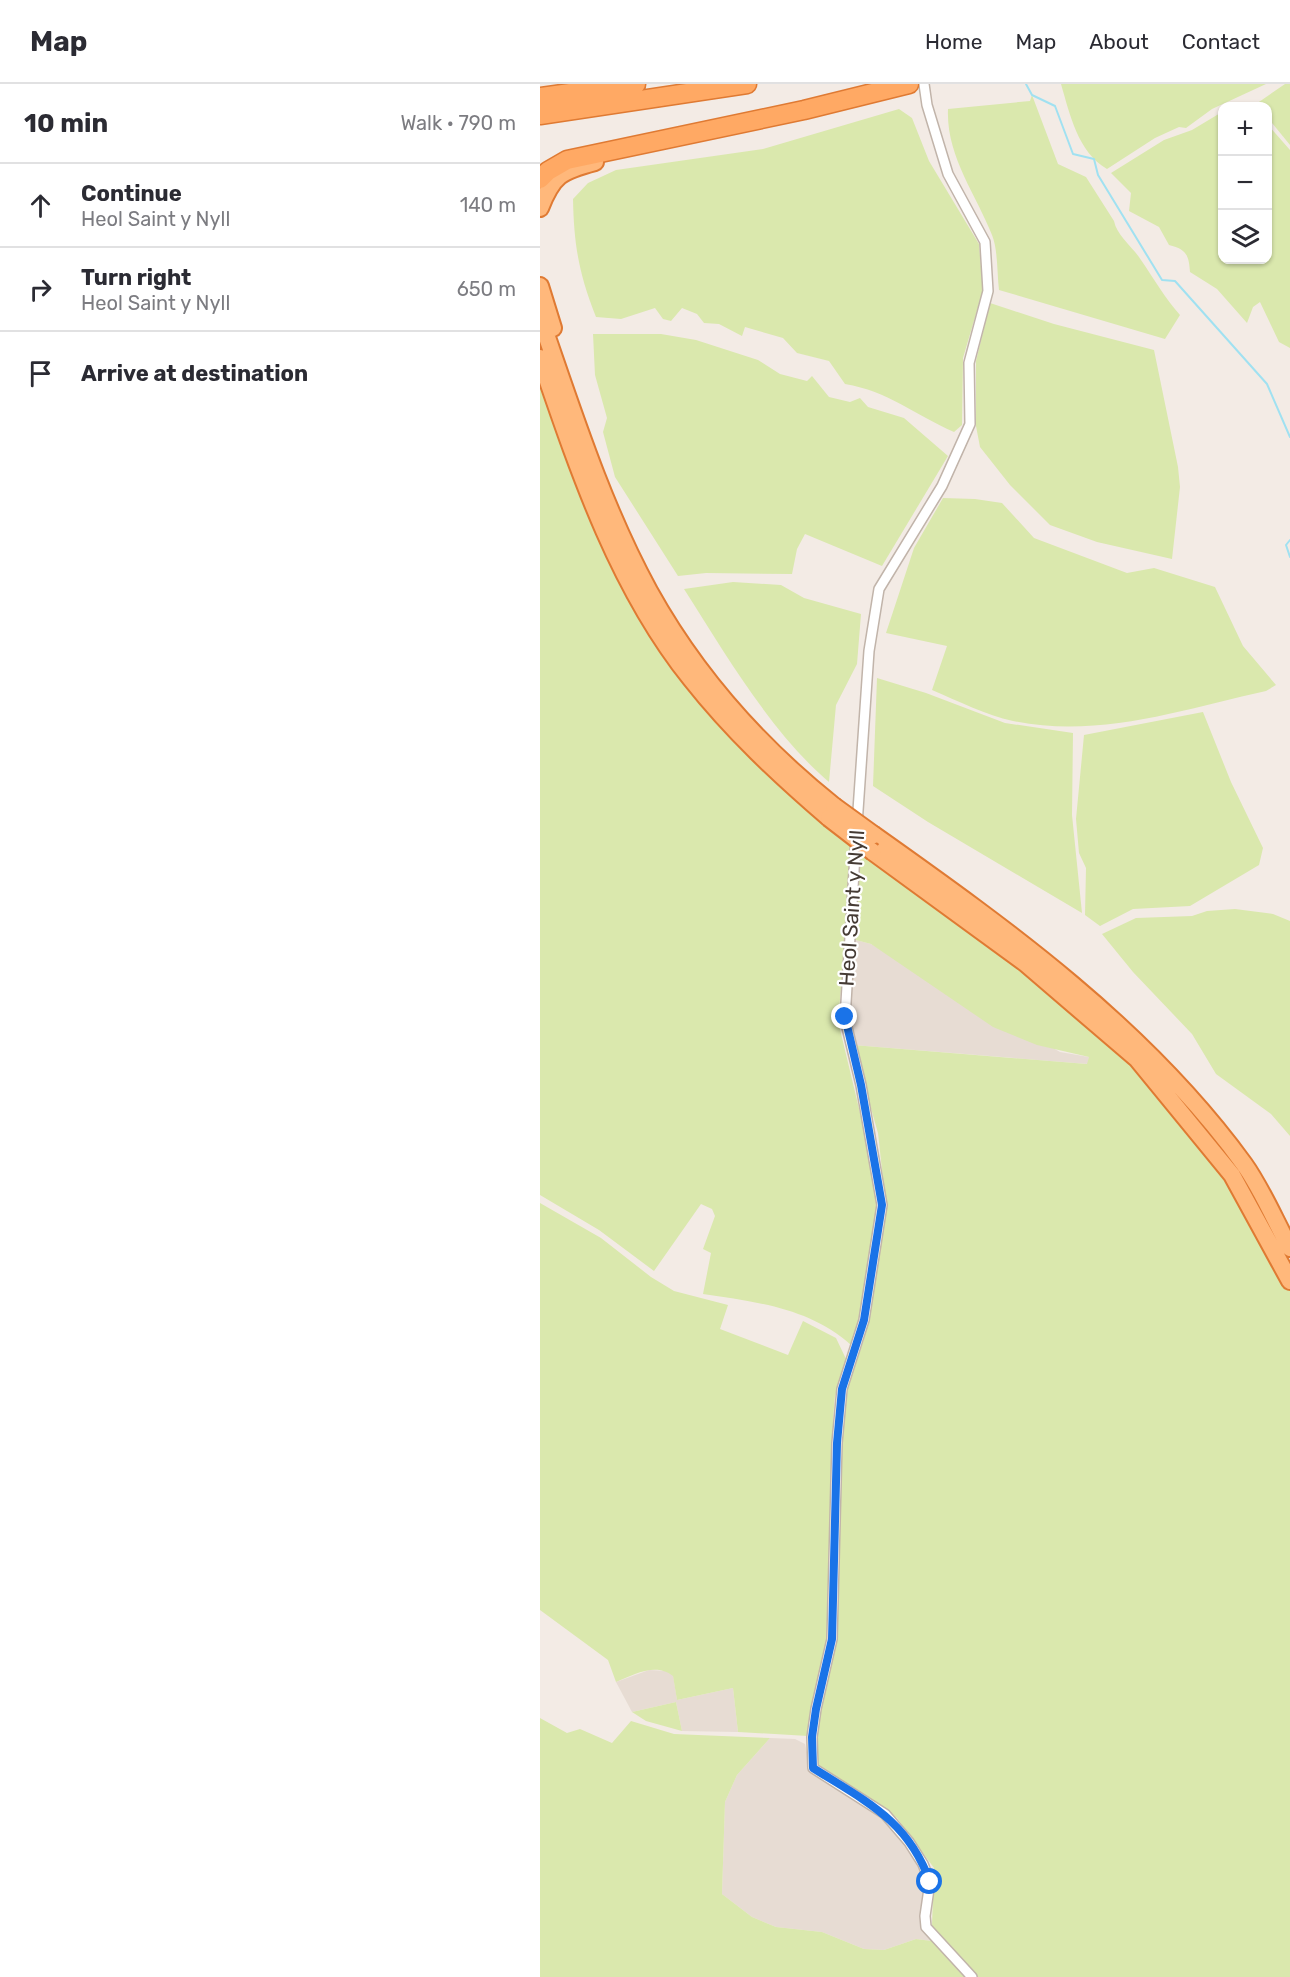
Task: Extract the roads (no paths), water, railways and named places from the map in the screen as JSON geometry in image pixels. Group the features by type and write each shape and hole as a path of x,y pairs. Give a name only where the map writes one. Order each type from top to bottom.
{"highway":[{"path":"540,97 636,84"},
{"path":"540,115 747,84"},
{"path":"540,179 548,171 567,160 906,85"},
{"path":"540,208 551,184 570,169 764,118"},
{"path":"540,286 580,414 594,468"},
{"path":"540,317 594,468 619,529 649,591 686,651 726,703 832,812"},
{"path":"540,358 597,513 613,549 658,633 690,678 745,744 1025,963 1137,1059 1232,1175 1290,1281"},
{"path":"873,843 1034,952 1152,1055 1245,1165 1290,1248"}],"street":[{"name":"Heol Saint y Nyll","path":"924,84 927,105 948,174 985,242 988,291 969,363 970,424 942,486 879,589 869,651 845,1019 861,1085 882,1205 864,1320 842,1389 837,1443 832,1639 816,1709 812,1759 813,1768 885,1814 909,1842 923,1864 930,1882 925,1916 926,1927 972,1977"}],"waterway":[{"path":"1026,84 1032,95 1055,106 1073,154 1094,159 1098,175 1162,280 1175,281 1267,384 1290,437"},
{"path":"1290,540 1286,545 1290,557"}]}
